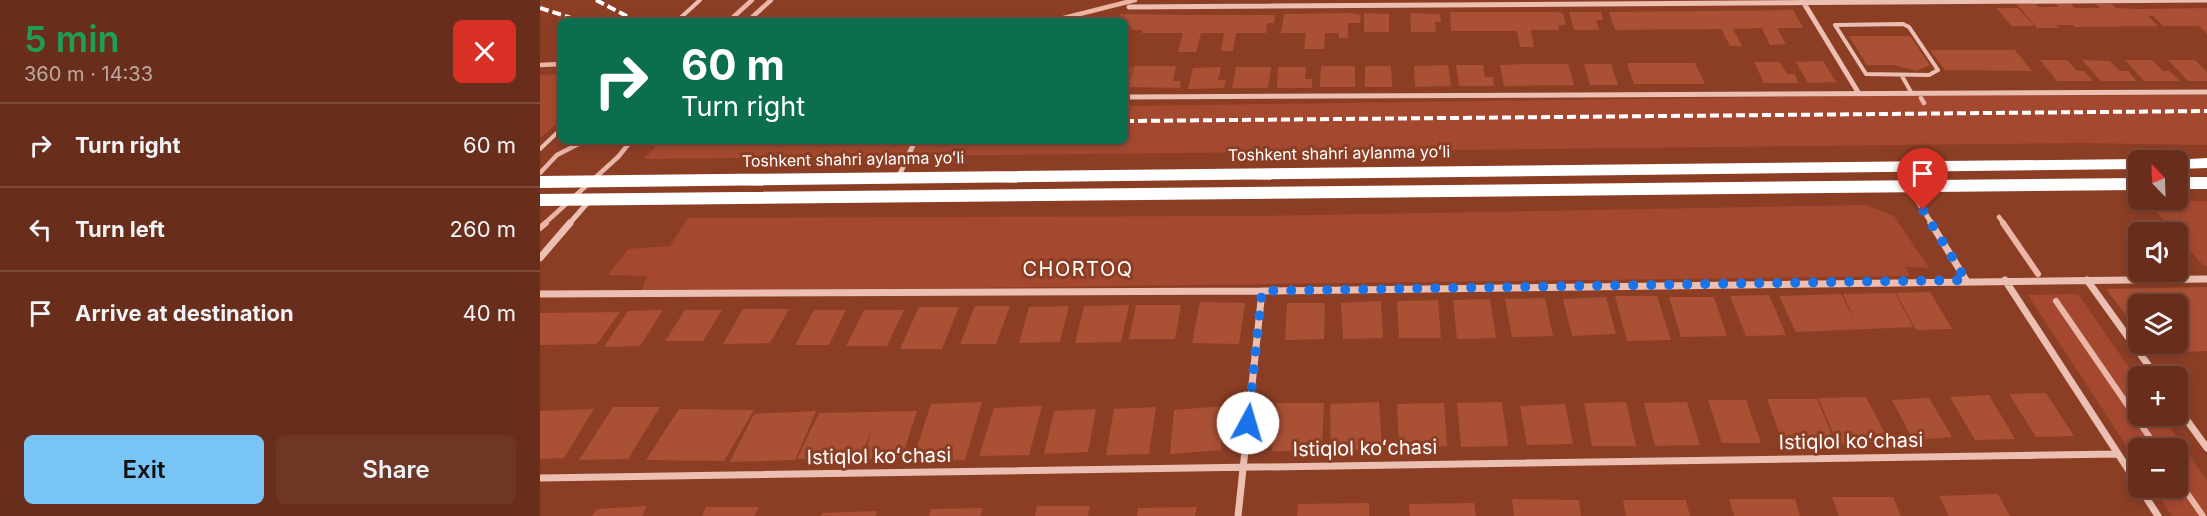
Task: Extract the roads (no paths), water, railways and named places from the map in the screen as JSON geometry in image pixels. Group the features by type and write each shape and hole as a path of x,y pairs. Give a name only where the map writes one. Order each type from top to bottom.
{"highway":[{"path":"2188,164 2207,163"},
{"name":"Toshkent shahri aylanma yoʻli","path":"540,182 2128,164"},
{"path":"1895,165 1892,170 1893,175 1908,186"},
{"path":"2188,183 2207,183"},
{"path":"540,200 2128,184"}],"street":[{"path":"1129,7 1802,0 2207,0"},
{"path":"1802,0 1858,92"},
{"path":"1128,97 2207,92"},
{"path":"898,178 914,144"},
{"path":"1908,186 1966,280"},
{"path":"540,258 585,199"},
{"path":"540,294 1262,291 1966,280 2207,279"},
{"path":"2005,280 2128,469"},
{"path":"2087,280 2149,366"},
{"path":"1238,516 1262,291"},
{"path":"2188,422 2207,448"},
{"name":"Istiqlol koʻchasi","path":"540,478 2118,453"},
{"path":"2146,498 2158,516"}],"lane":[{"path":"679,18 700,0"},
{"path":"1903,24 1909,27 1938,70 1929,75 1902,76 1866,74 1835,25 1903,24"},
{"path":"1902,76 1911,92"},
{"path":"540,149 558,132"}],"waterway":[{"path":"732,18 752,0"},
{"path":"751,18 771,0"},
{"path":"1064,18 1135,0"},
{"path":"540,65 558,64"},
{"path":"1921,98 1924,103"},
{"path":"540,173 557,155 578,144"},
{"path":"544,224 618,157 629,144"},
{"path":"1999,217 2004,224"},
{"path":"540,228 546,223"},
{"path":"2003,223 2038,274"},
{"path":"2056,301 2150,438"},
{"path":"2188,494 2203,516"}],"railway":[{"path":"596,0 630,18"},
{"path":"540,8 572,18"},
{"path":"1128,121 2207,111"}],"district":[{"name":"CHORTOQ","path":"1078,269"}]}
